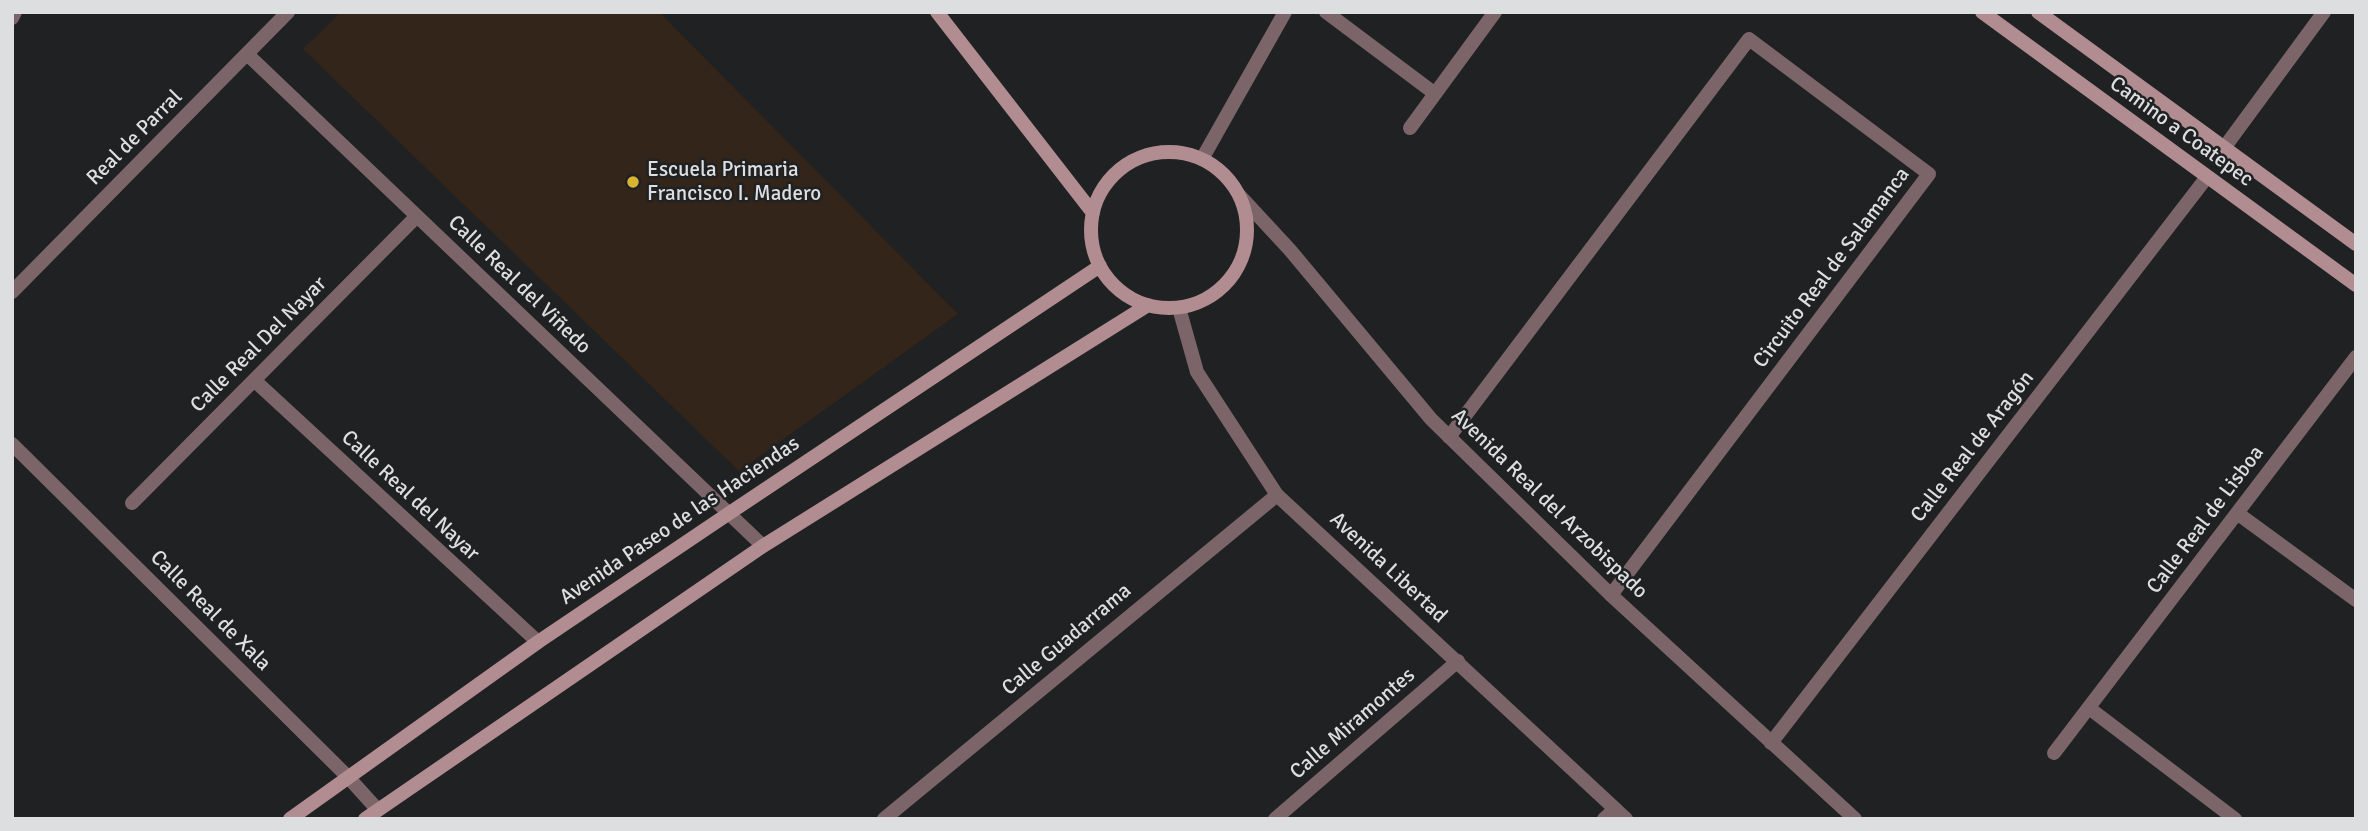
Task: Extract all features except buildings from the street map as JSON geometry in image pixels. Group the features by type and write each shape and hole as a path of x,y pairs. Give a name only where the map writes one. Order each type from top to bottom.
{"main road":[{"path":"937,12 1093,213"},
{"name":"Camino a Coatepec","path":"1982,12 2356,285"},
{"name":"Camino a Coatepec","path":"2038,12 2356,244"},
{"path":"1166,151 1202,159 1228,178 1240,196 1247,220 1247,244 1239,268 1223,287 1203,301 1179,308 1147,305 1129,297 1112,283 1100,266 1093,249 1093,213 1102,189 1119,169 1141,157 1166,151"},
{"name":"Avenida Paseo de las Haciendas","path":"290,819 538,642 1100,266"},
{"path":"371,814 762,546 1147,305"}],"street":[{"path":"12,18 15,12"},
{"name":"Real de Parral","path":"12,292 288,12"},
{"path":"1202,159 1284,12"},
{"path":"1326,12 1434,93"},
{"path":"1410,128 1495,12"},
{"path":"2224,148 2324,12"},
{"name":"Circuito Real de Salamanca","path":"1449,437 1749,39 1928,174 1611,594"},
{"name":"Calle Real del Viñedo","path":"247,54 762,546"},
{"name":"Calle Real de Aragón","path":"1771,743 2207,177"},
{"name":"Avenida Real del Arzobispado","path":"1240,196 1290,250 1431,419 1611,594 1855,819"},
{"name":"Calle Real Del Nayar","path":"132,503 416,216"},
{"name":"Avenida Libertad","path":"1179,308 1197,372 1277,495 1458,661 1615,816"},
{"name":"Calle Real de Lisboa","path":"2054,753 2356,357"},
{"name":"Calle Real del Nayar","path":"254,380 538,642"},
{"name":"Calle Real de Xala","path":"12,444 348,777 371,814"},
{"name":"Calle Guadarrama","path":"884,819 1277,495"},
{"path":"2237,513 2356,600"},
{"name":"Calle Miramontes","path":"1276,819 1458,661"},
{"path":"2089,708 2235,819"}],"shaded area":[{"name":"Escuela Primaria Francisco I. Madero","path":"341,12 659,12 958,314 739,471 303,49"}],"place":[{"name":"Escuela Primaria Francisco I. Madero","path":"633,182"}]}
